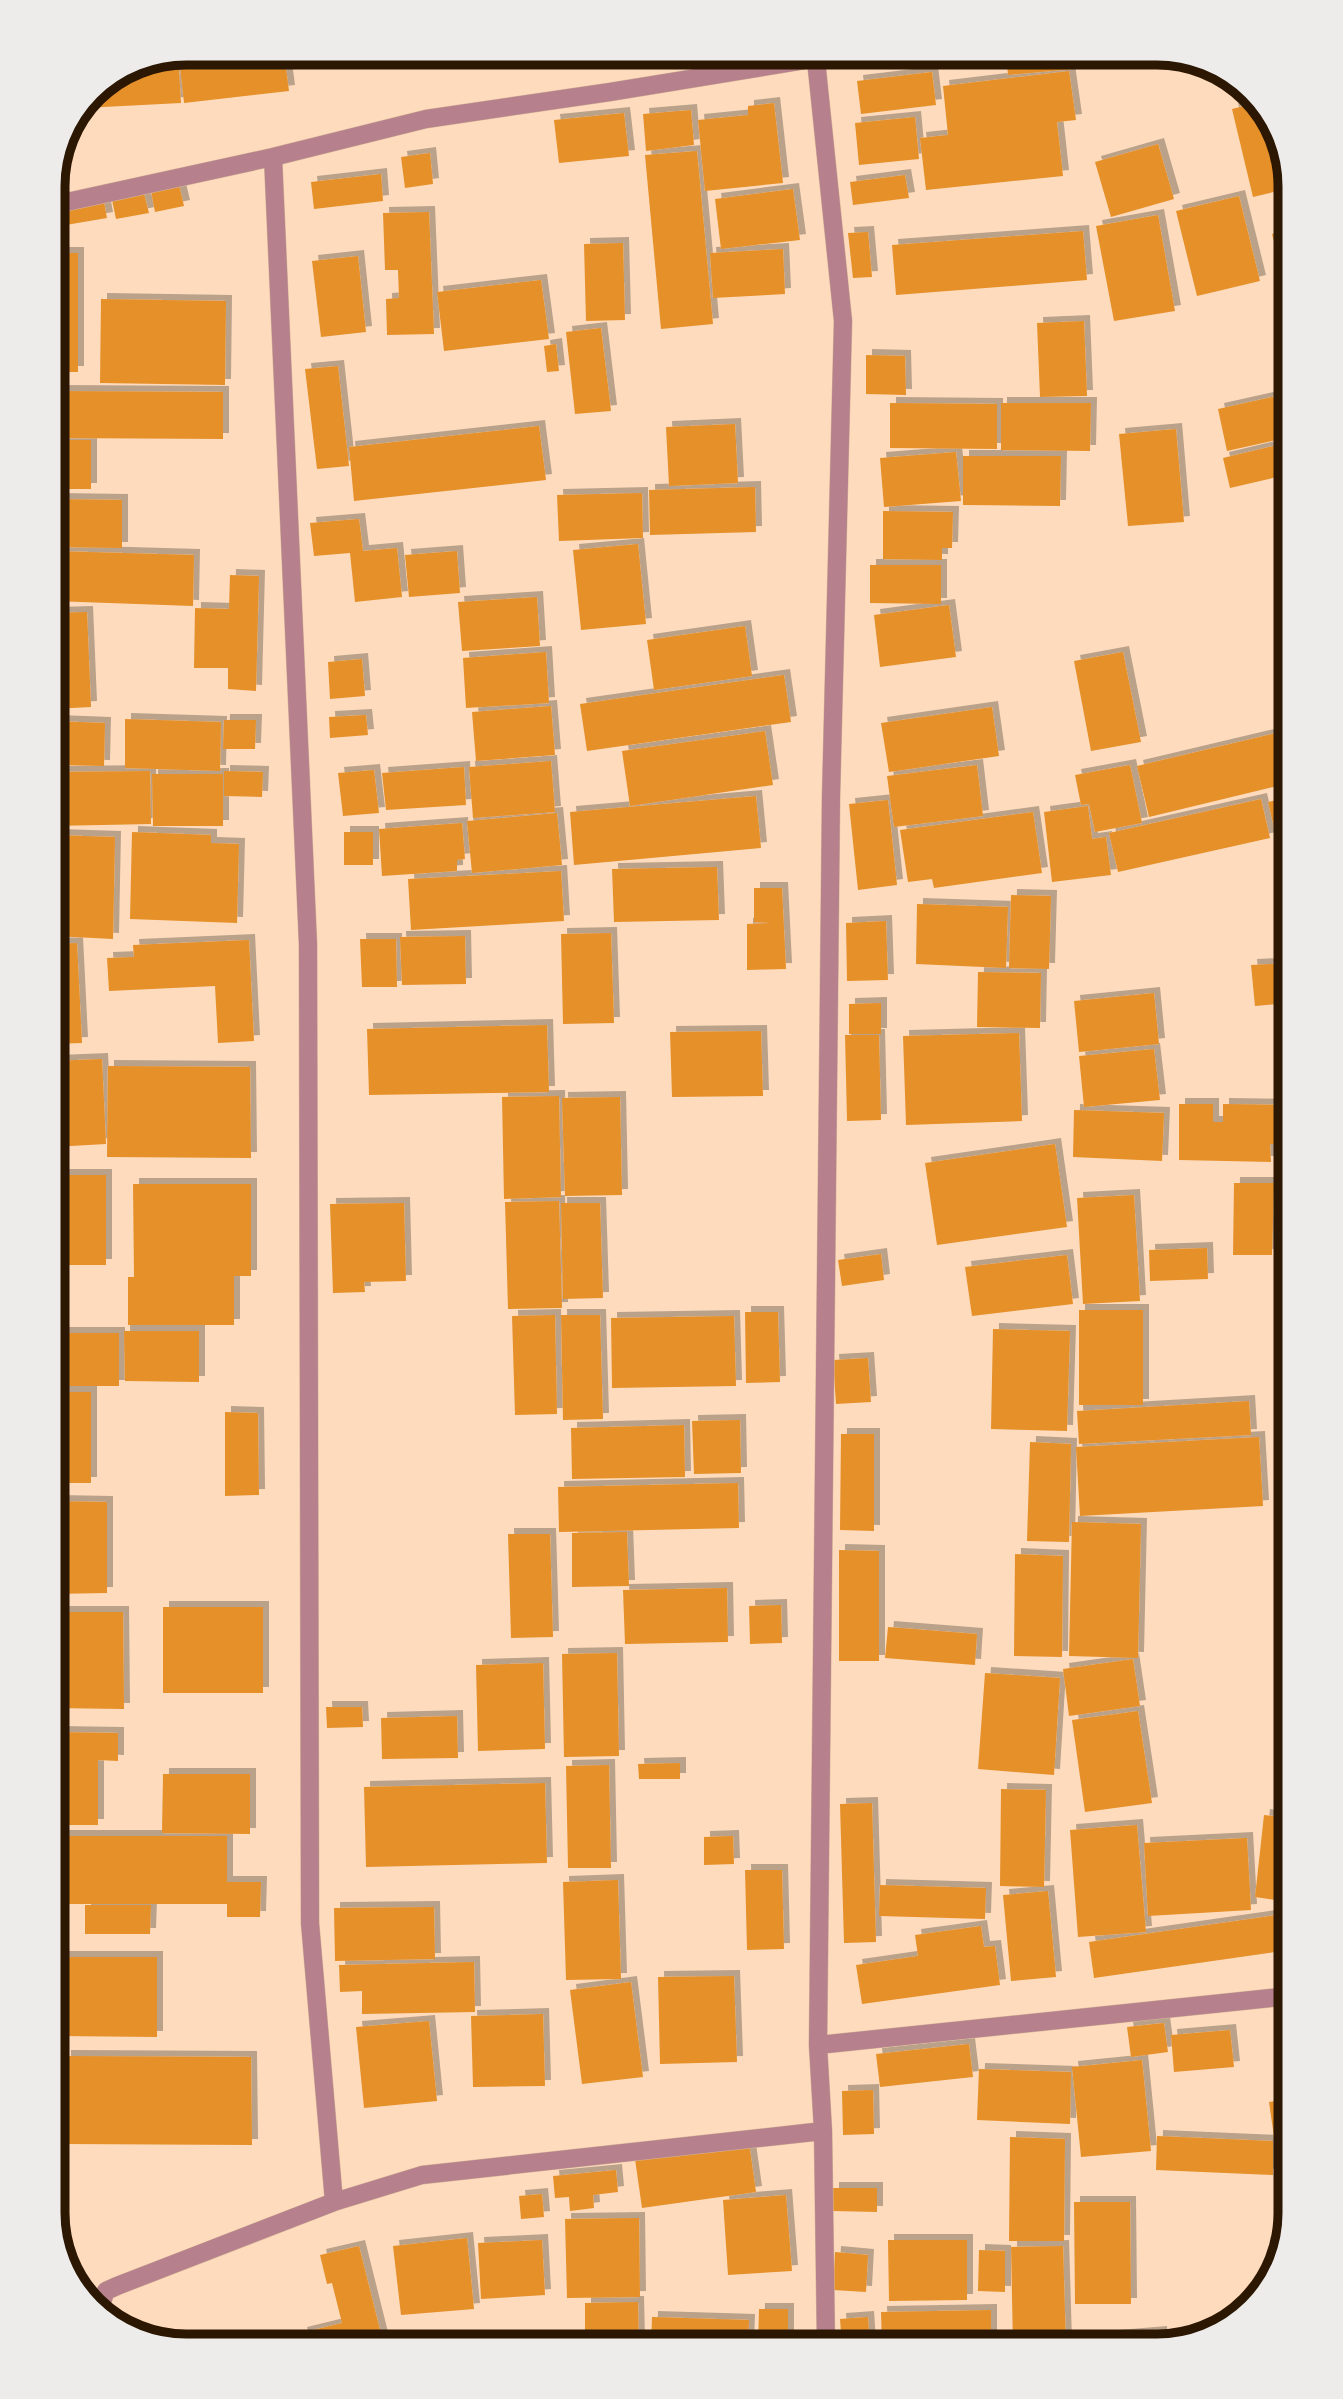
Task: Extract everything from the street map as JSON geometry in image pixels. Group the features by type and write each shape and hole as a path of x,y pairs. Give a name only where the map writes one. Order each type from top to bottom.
{"street":[{"path":"65,202 273,157 425,119 783,65"},
{"path":"817,65 844,321 831,797 818,2045 823,2131 826,2334"},
{"path":"273,157 308,944 310,1923 334,2202"},
{"path":"818,2045 1278,1997"},
{"path":"102,2300 106,2291 117,2286 334,2202 422,2175 823,2131"}],"building":[{"path":"286,65 289,91 184,103 180,66"},
{"path":"1007,65 1072,65 1072,69 1008,75"},
{"path":"179,66 181,103 94,107 125,81 147,71"},
{"path":"1069,71 1076,120 1057,122 1063,176 926,190 920,138 948,135 943,86"},
{"path":"932,72 936,105 861,114 857,81"},
{"path":"774,103 783,183 705,191 698,120 748,115 748,106"},
{"path":"1247,105 1262,125 1276,162 1278,191 1253,197 1232,109"},
{"path":"691,110 694,145 646,151 643,114"},
{"path":"624,113 629,156 559,163 554,120"},
{"path":"915,117 919,159 859,165 855,123"},
{"path":"1158,144 1174,199 1111,217 1095,162"},
{"path":"697,151 713,324 661,329 645,155"},
{"path":"430,153 433,184 405,188 401,157"},
{"path":"381,174 383,201 314,209 311,182"},
{"path":"905,175 909,198 853,205 850,182"},
{"path":"179,185 184,206 155,212 151,191"},
{"path":"793,189 800,240 721,249 715,199"},
{"path":"144,194 149,213 116,219 112,200"},
{"path":"1239,196 1260,281 1197,296 1176,211"},
{"path":"104,202 107,218 65,225 65,209"},
{"path":"429,212 434,334 387,335 386,299 399,298 398,270 385,270 383,213"},
{"path":"1158,215 1175,311 1114,321 1096,226"},
{"path":"1083,231 1087,280 896,295 892,245"},
{"path":"868,232 872,277 853,278 848,233"},
{"path":"1278,232 1278,256 1272,234"},
{"path":"623,243 625,320 586,321 584,244"},
{"path":"783,249 785,294 713,298 710,253"},
{"path":"65,253 78,253 78,372 65,372"},
{"path":"358,256 366,332 321,337 312,261"},
{"path":"541,280 549,339 444,351 437,292"},
{"path":"101,299 226,301 225,385 100,383"},
{"path":"1084,321 1087,396 1040,397 1037,323"},
{"path":"601,328 611,411 575,414 566,332"},
{"path":"556,344 559,371 547,372 544,346"},
{"path":"866,355 905,356 906,395 866,394"},
{"path":"338,366 349,466 317,469 305,369"},
{"path":"65,391 223,392 223,439 65,438"},
{"path":"1278,396 1278,440 1227,451 1218,409"},
{"path":"890,403 997,404 997,449 890,448"},
{"path":"1001,403 1091,403 1090,451 1001,450"},
{"path":"735,424 738,483 669,486 666,427"},
{"path":"539,426 546,480 354,501 349,447"},
{"path":"1176,429 1184,522 1128,526 1119,434"},
{"path":"65,440 91,440 91,489 65,489"},
{"path":"1278,445 1278,477 1230,488 1223,458"},
{"path":"956,452 961,501 884,507 880,458"},
{"path":"963,456 1061,456 1060,506 963,505"},
{"path":"755,487 756,532 650,535 649,490"},
{"path":"642,493 643,538 559,541 557,495"},
{"path":"65,499 122,500 122,548 65,547"},
{"path":"883,511 953,512 952,548 942,548 942,560 883,559"},
{"path":"359,519 363,551 397,548 402,597 355,602 350,553 314,556 310,523"},
{"path":"638,544 646,624 581,630 573,550"},
{"path":"65,551 194,555 193,606 65,601"},
{"path":"457,551 460,593 409,597 405,555"},
{"path":"870,565 941,565 941,604 870,603"},
{"path":"230,575 259,576 256,691 228,689 228,668 194,668 195,608 229,609"},
{"path":"537,597 540,646 462,651 458,602"},
{"path":"949,605 956,657 880,667 874,615"},
{"path":"87,612 91,707 65,708 65,613"},
{"path":"745,626 752,676 654,690 647,640"},
{"path":"546,652 549,703 466,708 463,658"},
{"path":"1123,652 1141,742 1091,751 1074,661"},
{"path":"362,659 365,696 330,699 328,662"},
{"path":"784,675 791,722 587,751 580,704"},
{"path":"551,706 555,755 476,761 472,712"},
{"path":"992,707 999,756 889,772 881,723"},
{"path":"366,715 368,735 330,738 329,717"},
{"path":"125,719 221,722 220,771 125,768"},
{"path":"224,720 256,720 255,749 223,749"},
{"path":"65,721 105,723 104,766 65,765"},
{"path":"765,731 773,785 630,806 622,751"},
{"path":"1278,733 1278,786 1149,817 1137,766"},
{"path":"551,761 555,812 473,818 469,767"},
{"path":"977,765 983,816 894,827 887,776"},
{"path":"1130,765 1142,823 1095,832 1089,804 1081,805 1075,775"},
{"path":"464,767 466,805 386,810 382,773"},
{"path":"374,770 379,813 343,816 338,773"},
{"path":"150,771 151,824 65,826 65,772"},
{"path":"224,771 263,772 262,797 224,796"},
{"path":"152,774 223,774 223,826 153,826"},
{"path":"756,796 761,848 574,865 570,812"},
{"path":"1261,799 1270,838 1118,872 1109,833"},
{"path":"888,800 897,885 858,890 849,804"},
{"path":"1278,800 1277,840 1268,802"},
{"path":"1088,806 1092,839 1106,837 1111,875 1052,882 1044,812"},
{"path":"1033,812 1042,873 934,888 932,879 908,882 900,830"},
{"path":"557,813 562,865 472,873 467,821"},
{"path":"462,823 465,859 457,860 457,871 382,876 379,829"},
{"path":"132,832 211,835 211,843 239,844 237,923 130,919"},
{"path":"344,832 373,832 373,865 344,865"},
{"path":"65,835 115,837 113,939 65,937"},
{"path":"717,867 719,920 614,922 612,869"},
{"path":"561,871 564,921 411,930 408,879"},
{"path":"754,888 782,888 786,969 747,970 747,924 771,923 754,922"},
{"path":"1011,895 1051,896 1049,969 1009,968"},
{"path":"917,904 1008,907 1006,968 916,964"},
{"path":"886,921 888,980 847,981 846,923"},
{"path":"611,933 614,1023 563,1024 561,934"},
{"path":"465,936 466,984 402,985 400,937"},
{"path":"360,939 396,939 397,987 362,987"},
{"path":"249,940 254,1041 218,1043 215,986 109,991 107,958 134,957 133,945"},
{"path":"77,943 82,1043 65,1044 65,944"},
{"path":"1278,964 1278,1004 1255,1006 1251,965"},
{"path":"978,972 1041,973 1040,1028 977,1027"},
{"path":"1154,993 1159,1044 1079,1052 1074,1001"},
{"path":"881,1003 881,1034 849,1034 849,1004"},
{"path":"547,1025 549,1092 369,1095 367,1029"},
{"path":"761,1031 763,1096 672,1097 670,1032"},
{"path":"1019,1033 1022,1121 906,1125 903,1036"},
{"path":"845,1035 879,1035 881,1120 847,1121"},
{"path":"1154,1049 1160,1100 1084,1107 1079,1056"},
{"path":"102,1059 106,1144 65,1146 65,1061"},
{"path":"108,1066 250,1067 251,1158 107,1157"},
{"path":"559,1096 561,1197 504,1199 502,1097"},
{"path":"620,1097 622,1195 565,1196 562,1098"},
{"path":"1179,1104 1213,1104 1213,1122 1223,1122 1223,1104 1278,1105 1278,1144 1270,1144 1271,1162 1179,1160"},
{"path":"1074,1110 1164,1113 1162,1161 1073,1157"},
{"path":"1055,1144 1067,1227 937,1245 925,1163"},
{"path":"65,1175 106,1175 106,1265 65,1265"},
{"path":"1234,1183 1274,1183 1272,1255 1233,1255"},
{"path":"133,1184 251,1184 251,1276 234,1276 234,1325 128,1325 128,1277 134,1277"},
{"path":"1134,1195 1140,1301 1083,1304 1077,1198"},
{"path":"559,1201 562,1308 508,1309 505,1202"},
{"path":"404,1203 406,1281 364,1282 365,1292 333,1293 330,1204"},
{"path":"561,1203 600,1203 603,1298 563,1299"},
{"path":"1207,1248 1208,1279 1150,1281 1149,1250"},
{"path":"881,1254 884,1280 842,1286 838,1260"},
{"path":"1067,1255 1073,1304 972,1316 965,1267"},
{"path":"1079,1310 1143,1310 1143,1405 1079,1405"},
{"path":"745,1312 778,1312 780,1382 746,1383"},
{"path":"555,1315 557,1414 515,1415 512,1316"},
{"path":"561,1315 600,1315 603,1419 563,1420"},
{"path":"734,1316 736,1386 612,1388 611,1318"},
{"path":"993,1329 1070,1331 1067,1431 991,1429"},
{"path":"124,1331 199,1331 199,1382 125,1381"},
{"path":"65,1333 119,1333 119,1386 65,1386"},
{"path":"868,1358 871,1402 836,1404 833,1360"},
{"path":"65,1392 91,1392 91,1483 65,1483"},
{"path":"1249,1401 1251,1435 1079,1444 1077,1411"},
{"path":"225,1412 258,1413 259,1495 225,1496"},
{"path":"740,1420 741,1473 694,1474 692,1421"},
{"path":"684,1425 685,1477 572,1479 571,1428"},
{"path":"841,1434 874,1434 874,1531 840,1530"},
{"path":"1259,1437 1263,1506 1080,1516 1076,1447"},
{"path":"1030,1442 1071,1444 1069,1542 1027,1541"},
{"path":"738,1483 739,1528 559,1532 558,1487"},
{"path":"65,1501 107,1502 107,1593 65,1594"},
{"path":"1072,1522 1141,1524 1138,1658 1069,1656"},
{"path":"627,1532 629,1586 572,1587 572,1533"},
{"path":"508,1534 550,1534 553,1637 511,1638"},
{"path":"839,1550 879,1551 879,1661 839,1661"},
{"path":"1015,1554 1063,1556 1062,1657 1014,1656"},
{"path":"727,1588 728,1642 625,1644 623,1590"},
{"path":"781,1605 782,1643 750,1644 749,1606"},
{"path":"163,1607 263,1607 263,1693 163,1693"},
{"path":"65,1612 123,1612 124,1709 65,1708"},
{"path":"888,1627 977,1634 975,1665 885,1658"},
{"path":"617,1653 619,1756 564,1757 562,1654"},
{"path":"1133,1659 1140,1706 1069,1716 1063,1669"},
{"path":"543,1663 545,1749 478,1751 476,1665"},
{"path":"985,1673 1060,1678 1054,1775 978,1769"},
{"path":"326,1707 362,1707 363,1727 327,1728"},
{"path":"1138,1711 1152,1803 1085,1812 1072,1720"},
{"path":"457,1716 458,1758 382,1759 381,1718"},
{"path":"65,1732 118,1733 118,1761 98,1760 98,1825 65,1825"},
{"path":"680,1763 680,1779 639,1779 638,1764"},
{"path":"609,1765 611,1868 568,1868 566,1766"},
{"path":"163,1774 250,1774 250,1834 162,1833"},
{"path":"545,1783 547,1863 366,1867 364,1787"},
{"path":"1001,1789 1046,1790 1044,1887 1000,1886"},
{"path":"872,1803 876,1942 844,1943 840,1804"},
{"path":"1264,1815 1278,1817 1278,1900 1255,1897"},
{"path":"1137,1825 1146,1932 1078,1937 1070,1830"},
{"path":"65,1836 227,1836 227,1882 261,1882 260,1917 227,1917 227,1904 65,1904"},
{"path":"733,1836 734,1864 704,1865 704,1837"},
{"path":"1247,1838 1251,1910 1148,1916 1144,1843"},
{"path":"745,1870 782,1870 784,1949 747,1950"},
{"path":"618,1880 621,1979 566,1980 563,1882"},
{"path":"880,1885 986,1888 985,1919 879,1916"},
{"path":"1048,1891 1056,1977 1011,1981 1003,1895"},
{"path":"85,1905 151,1905 150,1934 85,1934"},
{"path":"434,1907 435,1959 335,1961 334,1908"},
{"path":"1277,1915 1278,1922 1278,1952 1094,1978 1089,1942"},
{"path":"981,1926 984,1947 995,1946 1000,1985 862,2004 856,1965 918,1956 915,1935"},
{"path":"65,1957 157,1957 157,2037 65,2036"},
{"path":"474,1962 475,2012 362,2014 362,1991 340,1992 339,1965"},
{"path":"734,1976 737,2062 660,2064 658,1977"},
{"path":"631,1982 643,2077 582,2084 570,1990"},
{"path":"543,2014 545,2086 473,2087 471,2016"},
{"path":"429,2021 437,2101 364,2108 356,2027"},
{"path":"1164,2023 1168,2052 1131,2057 1127,2027"},
{"path":"1230,2030 1234,2067 1174,2072 1171,2035"},
{"path":"969,2044 973,2077 880,2087 876,2054"},
{"path":"65,2056 251,2057 252,2145 66,2144"},
{"path":"1142,2060 1151,2151 1081,2157 1072,2067"},
{"path":"979,2069 1071,2072 1070,2124 977,2120"},
{"path":"873,2090 874,2134 843,2135 842,2091"},
{"path":"1278,2101 1278,2165 1269,2102"},
{"path":"1157,2136 1273,2141 1273,2175 1156,2170"},
{"path":"1010,2137 1065,2139 1064,2241 1009,2241"},
{"path":"749,2143 756,2192 642,2208 635,2159"},
{"path":"616,2170 618,2192 593,2195 594,2208 570,2211 569,2197 555,2198 553,2176"},
{"path":"833,2188 877,2188 877,2212 833,2211"},
{"path":"542,2194 544,2217 521,2219 519,2196"},
{"path":"786,2195 792,2271 728,2275 723,2200"},
{"path":"1074,2202 1130,2202 1131,2304 1075,2304"},
{"path":"639,2218 640,2297 567,2298 565,2219"},
{"path":"467,2238 474,2309 401,2315 393,2246"},
{"path":"542,2240 545,2295 481,2299 478,2243"},
{"path":"888,2240 967,2240 967,2300 889,2301"},
{"path":"359,2246 381,2334 301,2334 342,2323 332,2283 327,2284 320,2255"},
{"path":"1063,2246 1066,2334 1013,2334 1011,2247"},
{"path":"979,2250 1005,2251 1005,2292 978,2291"},
{"path":"835,2252 868,2255 866,2292 833,2290"},
{"path":"638,2302 639,2334 585,2334 585,2303"},
{"path":"759,2309 788,2309 788,2334 758,2334"},
{"path":"991,2310 991,2334 882,2334 881,2312"},
{"path":"652,2317 749,2320 748,2334 651,2334"},
{"path":"868,2317 869,2334 841,2334 840,2319"}]}
